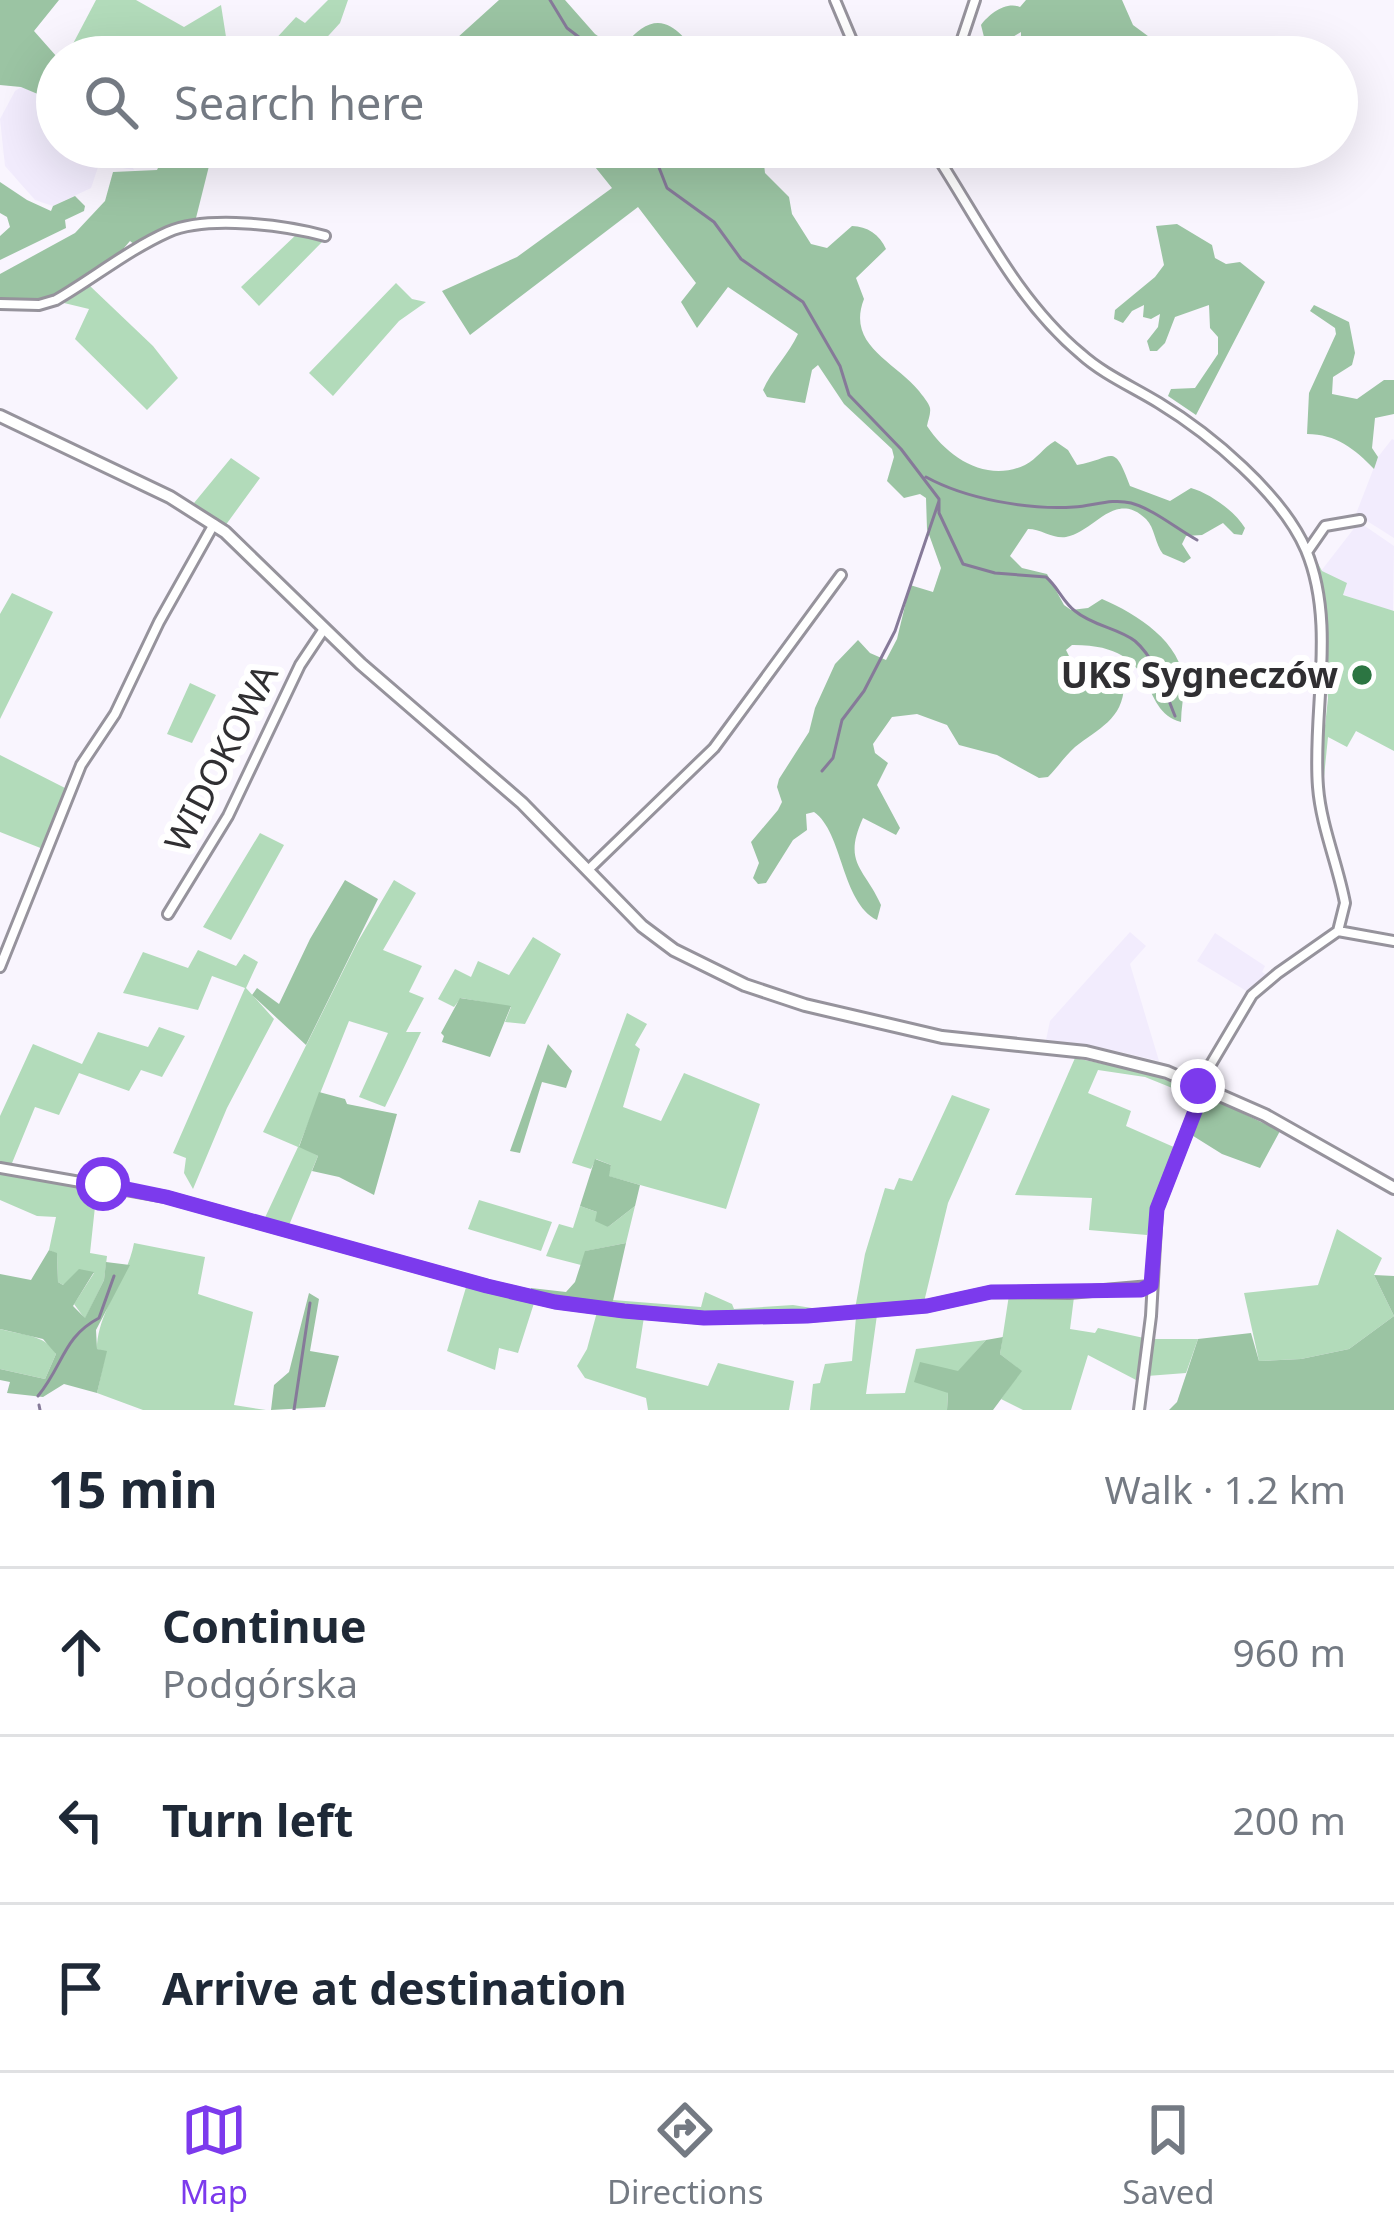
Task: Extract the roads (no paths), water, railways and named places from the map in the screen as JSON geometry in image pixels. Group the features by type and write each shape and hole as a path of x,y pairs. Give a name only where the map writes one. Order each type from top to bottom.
{"street":[{"path":"835,0 850,36"},
{"path":"963,36 975,0"},
{"path":"944,168 1021,291 1051,326 1084,358 1195,425 1280,508 1306,552 1316,597 1322,669 1318,782 1345,903 1338,931 1252,995 1202,1087 1157,1209 1139,1410"},
{"path":"0,304 39,305 56,299 172,230 203,224 293,228 325,236"},
{"path":"0,416 214,523 361,664 522,802 642,926 670,947 783,999 942,1037 1105,1056 1148,1066 1289,1128 1394,1188"},
{"path":"1306,552 1325,526 1360,520"},
{"path":"0,967 81,765 115,714 214,523"},
{"path":"588,870 714,748 842,575"},
{"name":"WIDOKOWA","path":"168,914 228,816 300,664 325,628"},
{"path":"1338,931 1394,941"},
{"path":"0,1168 166,1197 487,1286 609,1309 704,1318 807,1316 927,1306 991,1292 1069,1293 1150,1286"}],"waterway":[{"path":"550,0 577,36"},
{"path":"659,168 667,188 714,222 741,259 803,302 840,366 849,395 901,449 939,499 939,513 963,564 995,573 1046,577 1075,611 1142,648 1175,716"},
{"path":"926,477 978,497 1018,505 1131,503 1197,540"},
{"path":"822,771 833,758 842,720 864,691 895,631 939,501"},
{"path":"38,1396 78,1334 99,1318 114,1276"},
{"path":"294,1410 310,1303"},
{"path":"39,1405 40,1410"}],"place":[{"name":"UKS Sygneczów","path":"1362,675"}]}
